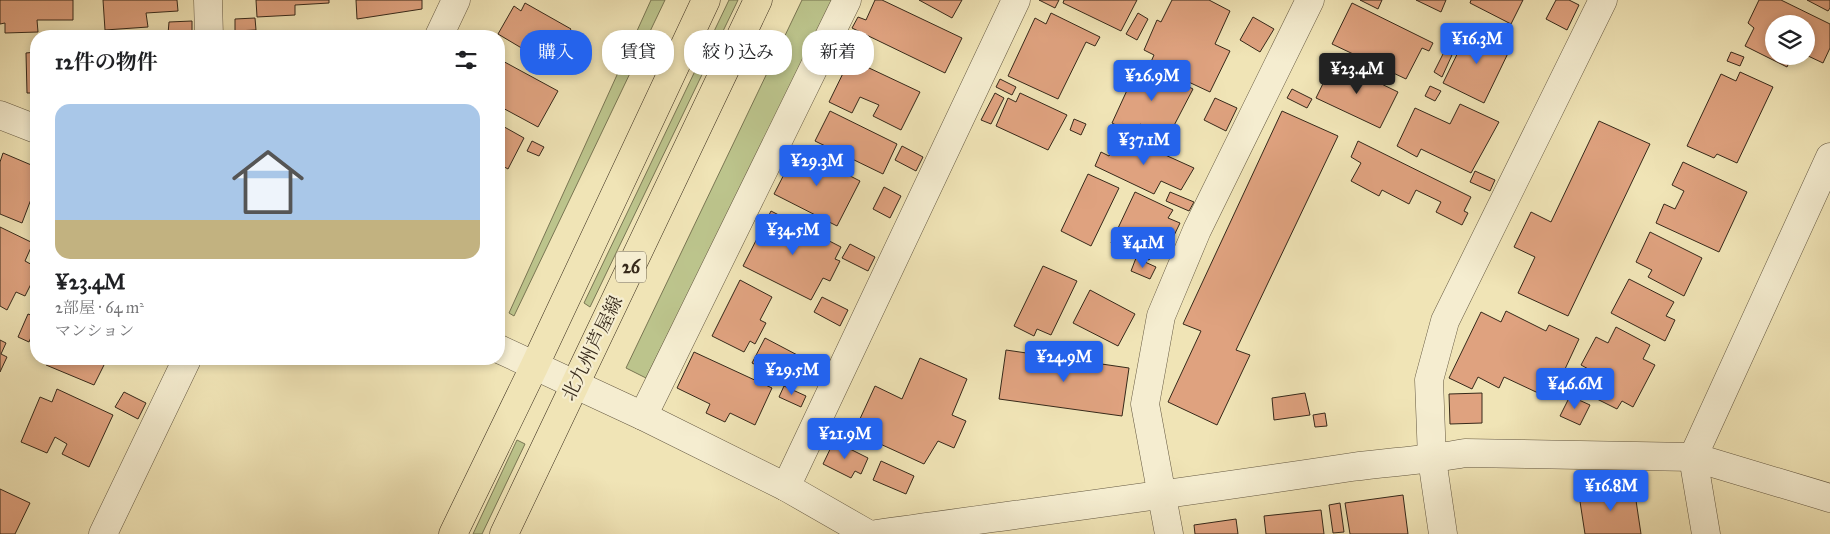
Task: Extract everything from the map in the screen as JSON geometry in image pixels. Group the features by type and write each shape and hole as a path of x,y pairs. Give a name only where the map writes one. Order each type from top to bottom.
{"main road":[{"name":"26","path":"453,534 534,367 706,0"},
{"name":"北九州芦屋線","path":"504,534 758,0"}],"street":[{"path":"208,0 209,30"},
{"path":"442,30 456,0"},
{"path":"643,416 847,0"},
{"path":"786,487 1016,0"},
{"path":"1169,534 1145,404 1162,316 1197,230 1310,0"},
{"path":"1443,534 1432,459 1429,380 1445,321 1603,0"},
{"path":"0,115 30,127"},
{"path":"1706,534 1693,457 1830,157"},
{"path":"505,352 643,416 786,487 868,534"},
{"path":"103,534 184,365"},
{"path":"890,533 1360,466 1432,459 1465,453 1693,457 1830,498"}],"green space":[{"path":"651,0 665,0 651,30 637,30"},
{"path":"729,0 738,0 724,30 715,30"},
{"path":"802,0 836,0 821,30 802,30 802,68 646,378 626,368 766,75 792,75 792,30 788,30"},
{"path":"617,75 629,75 514,316 509,313"},
{"path":"693,75 702,75 590,307 584,303"},
{"path":"517,440 525,444 482,534 473,534"}],"building":[{"path":"0,0 73,0 73,20 37,20 38,30 30,30 30,32 5,33 5,23 0,24"},
{"path":"103,0 177,0 178,11 146,13 148,27 105,30"},
{"path":"256,0 329,0 329,3 295,5 295,15 257,17"},
{"path":"356,0 422,0 422,9 357,19"},
{"path":"875,0 882,0 962,38 945,73 874,39 874,30 856,30 852,28 858,17 866,20"},
{"path":"919,0 962,0 952,18"},
{"path":"1039,0 1059,0 1055,8"},
{"path":"1064,0 1137,0 1121,31 1063,3"},
{"path":"1172,0 1209,0 1230,11 1215,44 1230,51 1210,92 1150,64 1154,55 1144,50 1157,20 1161,22"},
{"path":"1360,0 1382,0 1378,9"},
{"path":"1416,0 1446,0 1441,12"},
{"path":"1471,0 1523,0 1511,24 1470,3"},
{"path":"1556,0 1569,0 1579,5 1567,30 1546,19"},
{"path":"1759,0 1781,0 1812,15 1765,15 1765,56 1745,46 1754,28 1748,23"},
{"path":"1807,0 1830,0 1830,8 1828,11"},
{"path":"525,3 571,29 520,30 520,47 505,38 505,30 500,30 514,6 521,11"},
{"path":"1352,3 1433,43 1429,51 1422,48 1406,79 1332,44"},
{"path":"1051,13 1100,37 1095,46 1086,42 1058,99 1008,76 1035,18 1046,24"},
{"path":"1138,13 1148,19 1137,40 1126,34"},
{"path":"1253,17 1274,29 1260,52 1240,40"},
{"path":"1815,17 1830,24 1830,48 1823,63 1815,59"},
{"path":"255,18 256,30 235,30 235,19"},
{"path":"192,21 192,30 168,30 169,22"},
{"path":"1470,28 1511,47 1484,103 1443,83"},
{"path":"1444,52 1452,55 1442,77 1434,72"},
{"path":"1731,52 1744,57 1740,66 1727,61"},
{"path":"26,53 30,53 30,93 27,93"},
{"path":"1334,61 1398,92 1380,128 1316,98"},
{"path":"505,62 520,70 520,75 528,75 558,91 538,127 505,109"},
{"path":"1140,62 1193,89 1167,139 1140,124 1133,134 1112,123"},
{"path":"874,70 920,92 901,130 873,116 879,105 860,97 852,113 829,102 842,75 874,75"},
{"path":"1740,72 1773,87 1737,163 1717,154 1714,158 1687,146 1721,74 1736,81"},
{"path":"1000,79 1016,87 1012,95 996,87"},
{"path":"1430,86 1441,91 1435,101 1425,96"},
{"path":"1292,89 1312,99 1307,108 1287,98"},
{"path":"995,93 1004,98 991,124 981,120"},
{"path":"1020,93 1067,115 1048,150 996,126 1008,98 1016,102"},
{"path":"1215,98 1237,108 1226,131 1204,120"},
{"path":"1460,104 1499,122 1471,173 1421,149 1417,157 1397,146 1415,108 1450,124"},
{"path":"830,111 897,144 883,174 815,141"},
{"path":"1282,111 1338,136 1236,350 1250,355 1217,425 1168,402 1201,331 1183,324"},
{"path":"1074,119 1086,124 1081,135 1070,130"},
{"path":"1599,121 1650,144 1568,316 1518,293 1535,257 1514,247 1531,212 1551,222"},
{"path":"505,127 524,138 508,169 505,167"},
{"path":"1121,135 1194,168 1181,190 1161,181 1154,194 1095,166 1101,152 1109,156"},
{"path":"532,141 544,147 539,156 527,151"},
{"path":"1358,141 1471,197 1464,211 1468,213 1462,225 1436,212 1441,202 1416,190 1409,204 1382,190 1379,196 1351,181 1361,163 1351,157"},
{"path":"902,146 923,157 916,171 895,160"},
{"path":"797,149 860,181 837,226 774,194"},
{"path":"3,153 30,164 30,202 22,223 0,214 0,162"},
{"path":"1683,162 1747,192 1719,252 1656,223 1664,204 1675,209 1684,191 1672,185"},
{"path":"1475,171 1495,180 1490,191 1470,182"},
{"path":"1088,174 1119,188 1091,246 1061,231"},
{"path":"884,187 901,196 890,218 873,209"},
{"path":"1135,192 1173,210 1168,218 1180,223 1168,248 1158,243 1149,260 1111,243"},
{"path":"1170,192 1194,202 1189,211 1166,201"},
{"path":"771,211 841,247 835,259 840,261 830,281 823,278 811,300 743,266"},
{"path":"0,227 30,242 30,250 25,261 30,264 30,286 25,296 16,292 7,310 0,306"},
{"path":"1650,232 1702,258 1684,296 1648,277 1652,270 1636,262"},
{"path":"850,244 875,257 868,271 842,258"},
{"path":"1136,258 1156,267 1150,279 1131,271"},
{"path":"1043,266 1077,281 1051,335 1037,329 1034,336 1014,326"},
{"path":"1629,279 1674,302 1666,316 1675,320 1665,341 1611,313"},
{"path":"740,280 772,297 760,320 766,323 755,344 750,341 744,352 712,336"},
{"path":"1090,290 1135,314 1118,346 1073,323"},
{"path":"822,297 848,310 840,326 814,312"},
{"path":"1506,311 1546,331 1549,325 1579,339 1551,399 1504,377 1499,388 1478,377 1472,389 1449,378 1481,312 1501,322"},
{"path":"28,314 30,315 29,342 18,337"},
{"path":"1616,327 1650,345 1643,359 1655,365 1633,407 1622,401 1617,409 1597,399 1601,393 1585,384 1592,371 1581,365 1596,337 1608,343"},
{"path":"765,338 803,358 790,382 752,363"},
{"path":"0,340 6,343 1,354 7,357 0,372"},
{"path":"1006,350 1129,368 1122,416 999,399"},
{"path":"694,352 772,388 755,425 730,413 725,422 706,413 710,404 677,388"},
{"path":"920,358 967,379 952,415 966,421 954,448 938,441 924,464 854,432 875,386 902,399"},
{"path":"46,365 104,365 94,385"},
{"path":"784,386 806,396 801,407 779,397"},
{"path":"57,389 113,415 89,467 62,454 67,444 55,437 47,453 21,442 40,397 52,402"},
{"path":"124,392 146,403 138,419 115,407"},
{"path":"1305,393 1310,415 1274,420 1272,398"},
{"path":"1482,393 1482,423 1450,424 1449,394"},
{"path":"1570,396 1590,405 1580,425 1560,416"},
{"path":"1325,413 1327,426 1315,427 1313,415"},
{"path":"834,441 868,458 861,474 855,471 851,478 823,464"},
{"path":"881,461 914,476 906,494 873,480"},
{"path":"1634,487 1641,534 1585,534 1579,495"},
{"path":"0,489 30,503 15,534 0,534"},
{"path":"1403,495 1408,534 1350,534 1345,503"},
{"path":"1340,503 1344,532 1333,533 1329,505"},
{"path":"1321,510 1324,534 1266,534 1264,516"},
{"path":"1236,519 1238,534 1195,534 1194,525"}]}
